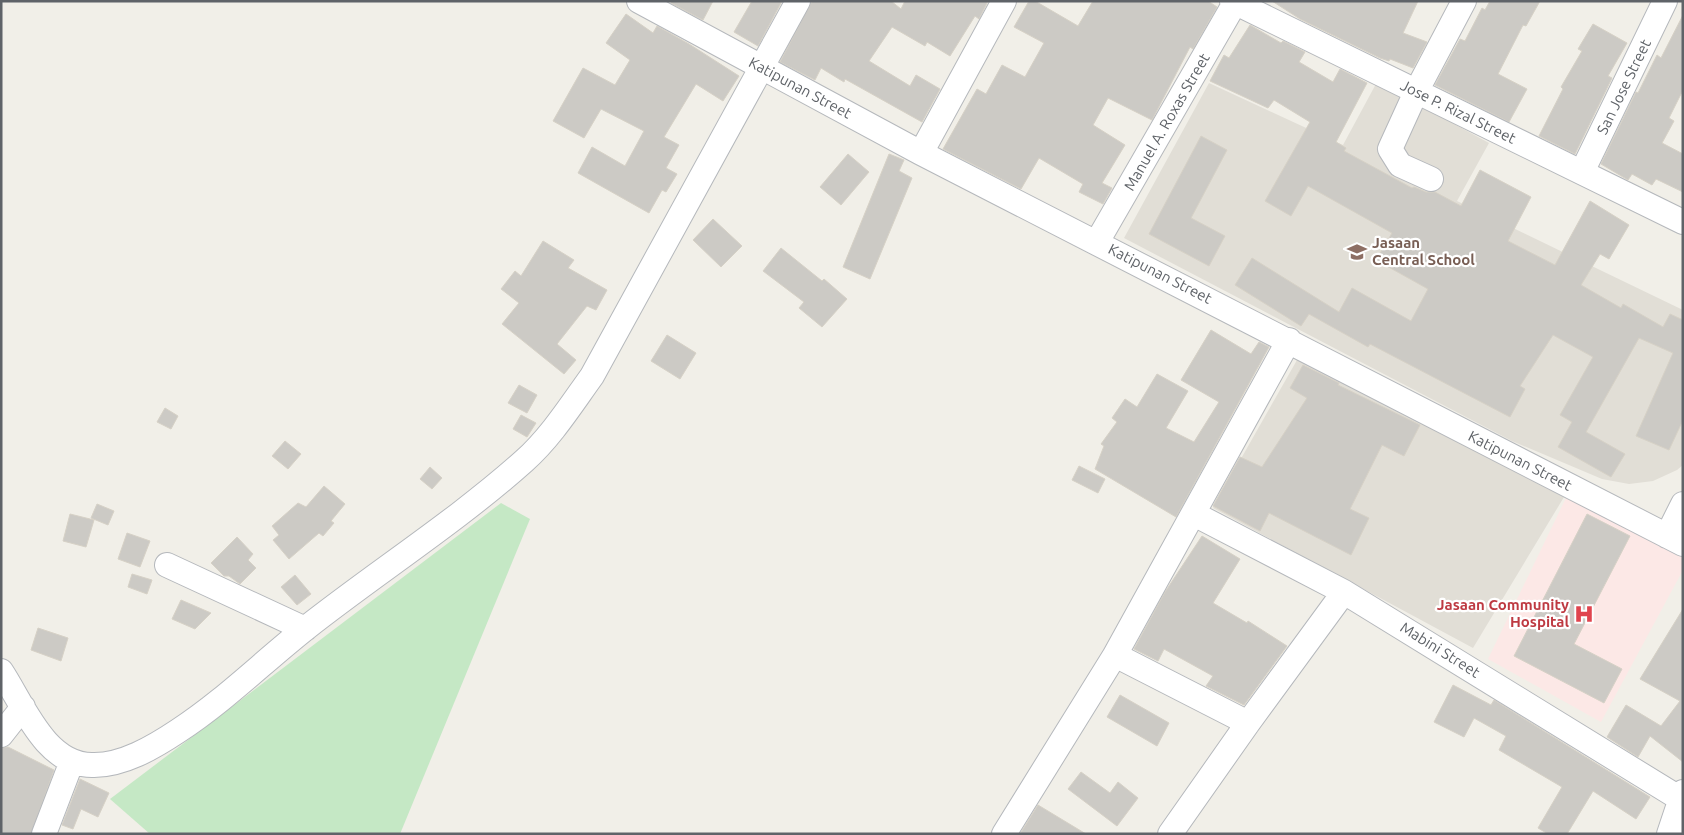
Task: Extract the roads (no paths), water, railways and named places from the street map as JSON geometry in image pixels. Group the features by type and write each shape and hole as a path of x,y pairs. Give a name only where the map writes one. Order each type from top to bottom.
{"street":[{"name":"Katipunan Street","path":"639,1 922,153 1675,540"},
{"path":"1,671 52,749 72,761 90,765 109,764 147,749 178,731 305,629 498,483 542,443 592,376 798,1"},
{"path":"922,153 1004,1"},
{"path":"1431,179 1400,165 1390,149 1416,92 1464,1"},
{"name":"San Jose Street","path":"1582,172 1665,1"},
{"name":"Jose P. Rizal Street","path":"1234,2 1683,222"},
{"name":"Manuel A. Roxas Street","path":"1097,242 1234,2"},
{"path":"1004,834 1115,655 1289,340"},
{"path":"1675,540 1683,504"},
{"name":"Mabini Street","path":"1194,514 1344,592 1681,795"},
{"path":"167,565 305,629"},
{"path":"1170,834 1344,592"},
{"path":"1115,655 1248,723"},
{"path":"1,735 23,707"},
{"path":"44,834 72,761"},
{"path":"1669,834 1681,795"}],"place":[{"name":"Jasaan Central School","path":"1357,252"},
{"name":"Jasaan Community Hospital","path":"1584,614"}]}
